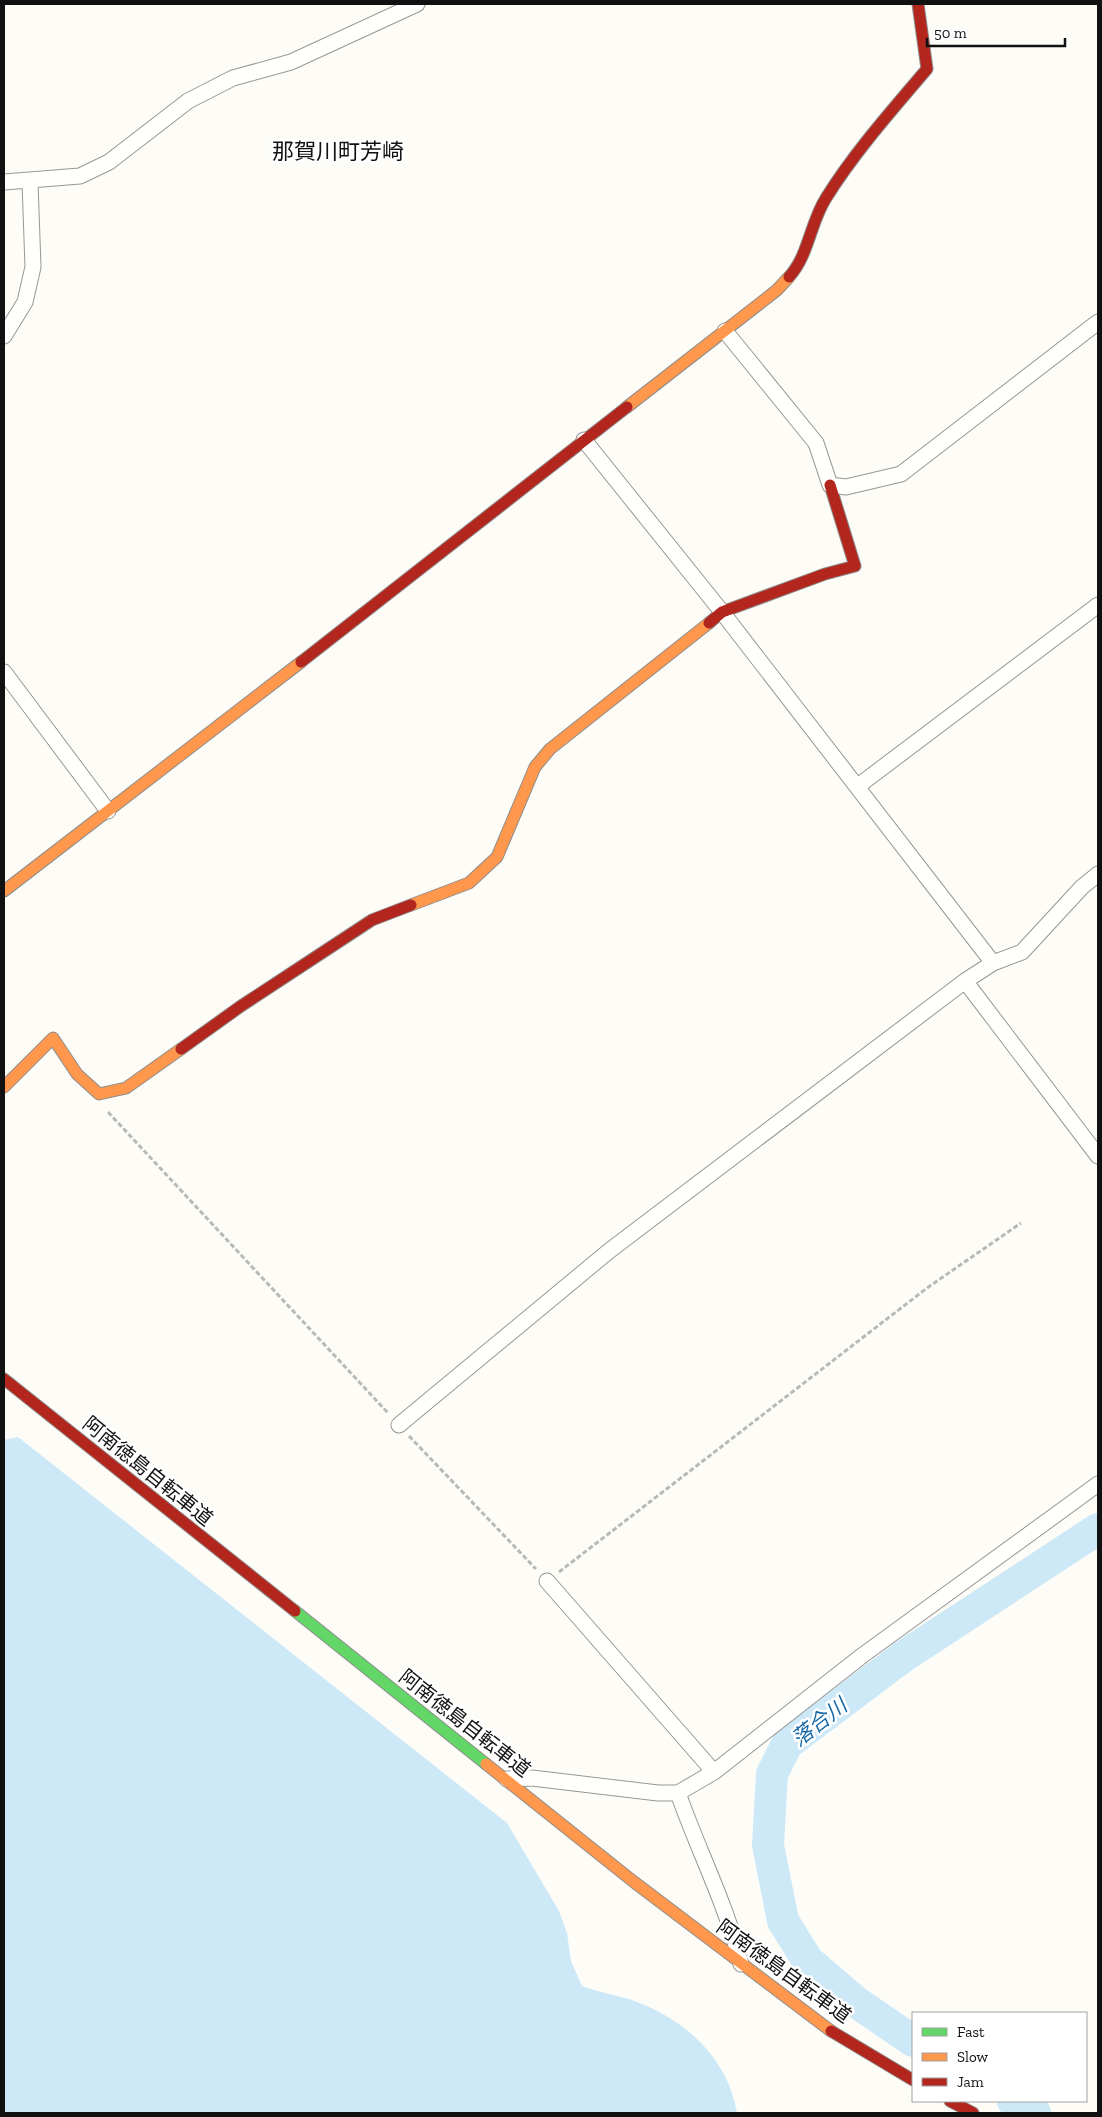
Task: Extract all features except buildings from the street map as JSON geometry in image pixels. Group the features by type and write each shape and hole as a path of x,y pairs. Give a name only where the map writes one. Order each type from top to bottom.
{"street":[{"path":"4,182 30,182 80,176 109,162 188,101 233,78 291,62 416,4"},
{"path":"4,891 777,290 799,266 825,199 885,118 928,69 918,4"},
{"path":"4,336 25,302 33,267 30,182"},
{"path":"830,485 846,487 901,474 1098,322"},
{"path":"4,1087 52,1038 77,1074 99,1094 126,1088 241,1006 372,920 469,883 496,857 535,767 550,749 722,612 825,574 855,566 816,443 725,331"},
{"path":"584,440 722,612 993,963"},
{"path":"858,786 1098,605"},
{"path":"4,672 108,811"},
{"path":"399,1425 609,1251 965,981 993,963 1022,952 1082,887 1098,874"},
{"path":"965,981 1098,1156"},
{"name":"阿南徳島自転車道","path":"4,1379 507,1779 583,1842 741,1964 831,2032 912,2079"},
{"path":"507,1779 532,1778 658,1793 678,1793 714,1772 863,1655 1098,1484"},
{"path":"547,1581 714,1772"},
{"path":"678,1793 735,1938 741,1964"},
{"path":"952,2102 973,2113"}],"path":[{"path":"99,1094 103,1106 399,1425 547,1581 927,1288 1021,1223"}],"water":[{"path":"18,1437 507,1823 559,1911 567,1933 571,1961 582,1986 637,2002 655,2010 688,2031 715,2059 725,2076 737,2113 4,2113 4,1440"}],"waterway":[{"name":"落合川","path":"912,2040 856,2002 808,1961 783,1921 768,1845 772,1774 787,1744 904,1656 1098,1529"},
{"name":"落合川","path":"1015,2102 1035,2113"}],"traffic: fast":[{"path":"295,1611 486,1764"}],"traffic: slow":[{"path":"627,407 777,290 789,277"},
{"path":"411,905 469,883 497,857 535,767 550,749 709,623"},
{"path":"4,891 301,662"},
{"path":"4,1087 53,1038 77,1074 99,1094 126,1088 181,1049"},
{"path":"486,1764 634,1882 831,2031"}],"traffic: jam":[{"path":"789,277 801,259 816,218 837,181 874,132 927,69 918,4"},
{"path":"301,662 627,407"},
{"path":"709,623 722,612 825,574 855,566 830,485"},
{"path":"181,1049 241,1006 372,920 411,905"},
{"path":"4,1379 295,1611"},
{"path":"831,2031 912,2079"},
{"path":"952,2102 973,2113"}],"district":[{"name":"那賀川町芳崎","path":"338,151"}]}
